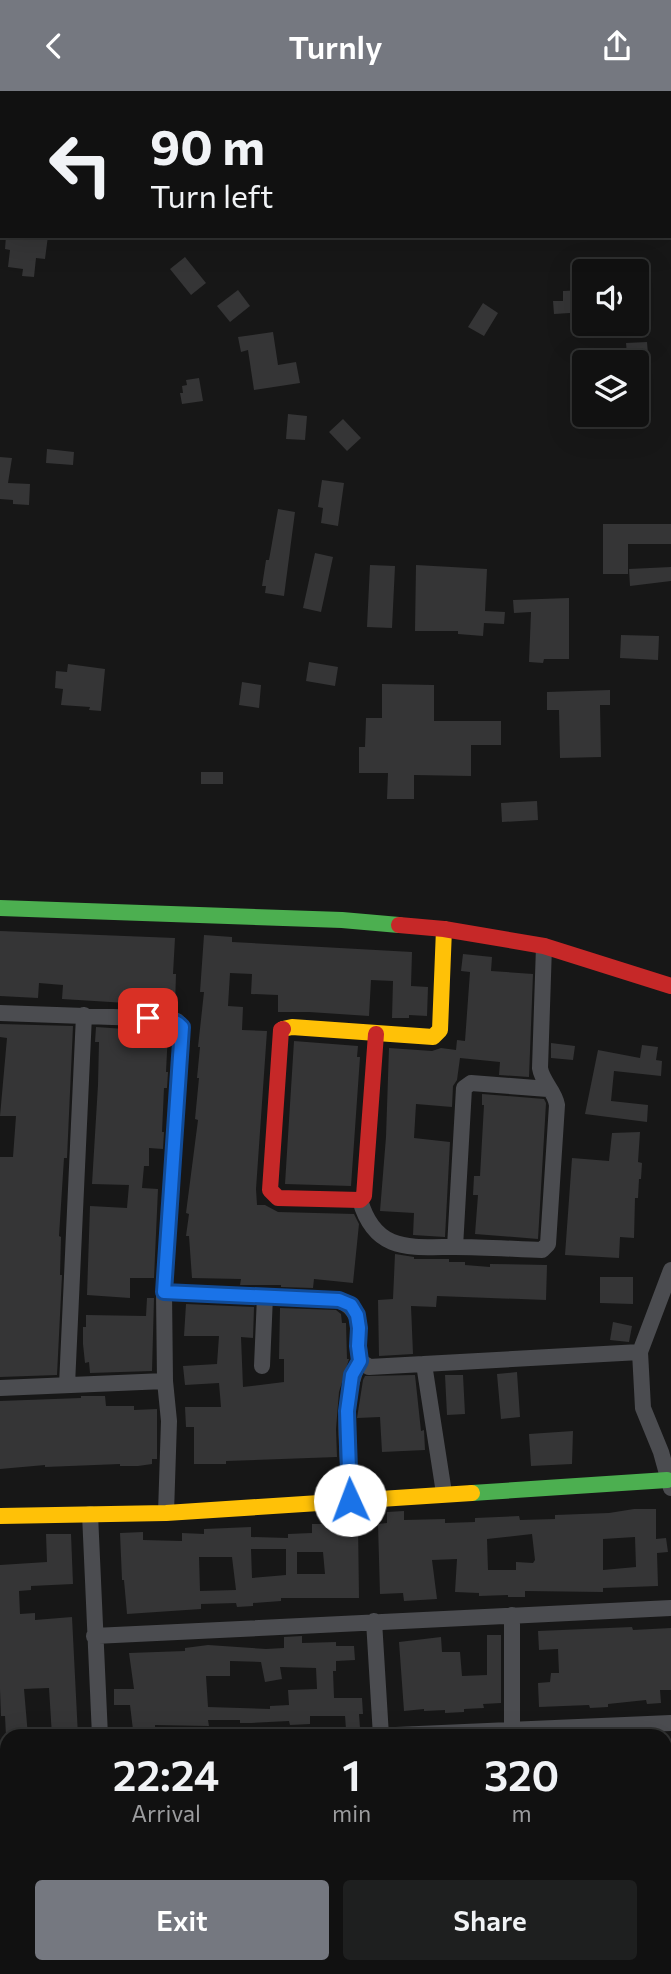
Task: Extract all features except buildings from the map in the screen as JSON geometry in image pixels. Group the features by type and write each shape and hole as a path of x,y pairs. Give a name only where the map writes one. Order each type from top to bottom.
{"street":[{"path":"0,908 342,920 444,929 544,946 671,986"},
{"path":"360,1200 278,1198 270,1190 281,1030 292,1027 433,1037 440,1030 444,929"},
{"path":"360,1200 365,1218 375,1231 389,1241 414,1248 542,1250 548,1244 557,1105 540,1067 544,946"},
{"path":"0,1013 169,1019 177,1021 182,1027 164,1292 165,1381 169,1421 166,1513"},
{"path":"67,1385 84,1015"},
{"path":"360,1200 366,1193 376,1034"},
{"path":"455,1247 464,1088 471,1083 548,1089"},
{"path":"0,1516 166,1513 444,1493 669,1484 666,1452 643,1408 640,1352 671,1270"},
{"path":"164,1292 339,1300 351,1305 357,1315 360,1361 352,1375 347,1411 350,1500"},
{"path":"262,1366 265,1296"},
{"path":"360,1361 369,1367 640,1352"},
{"path":"424,1364 444,1493"},
{"path":"0,1388 165,1381"},
{"path":"90,1514 100,1729"},
{"path":"94,1636 671,1608"},
{"path":"512,1615 512,1729"},
{"path":"374,1621 382,1729"},
{"path":"535,1729 671,1723"}],"traffic: fast":[{"path":"0,908 342,920 399,925"},
{"path":"472,1493 667,1480"}],"traffic: slow":[{"path":"283,1029 292,1027 433,1037 440,1030 444,929"},
{"path":"0,1516 166,1513 472,1493"}],"traffic: jam":[{"path":"399,925 444,929 544,946 671,986"},
{"path":"283,1029 270,1190 278,1198 360,1200 364,1196 376,1034"}],"route":[{"path":"148,1018 177,1021 182,1027 164,1292 339,1300 351,1305 357,1315 360,1361 352,1375 347,1411 350,1500"}]}
